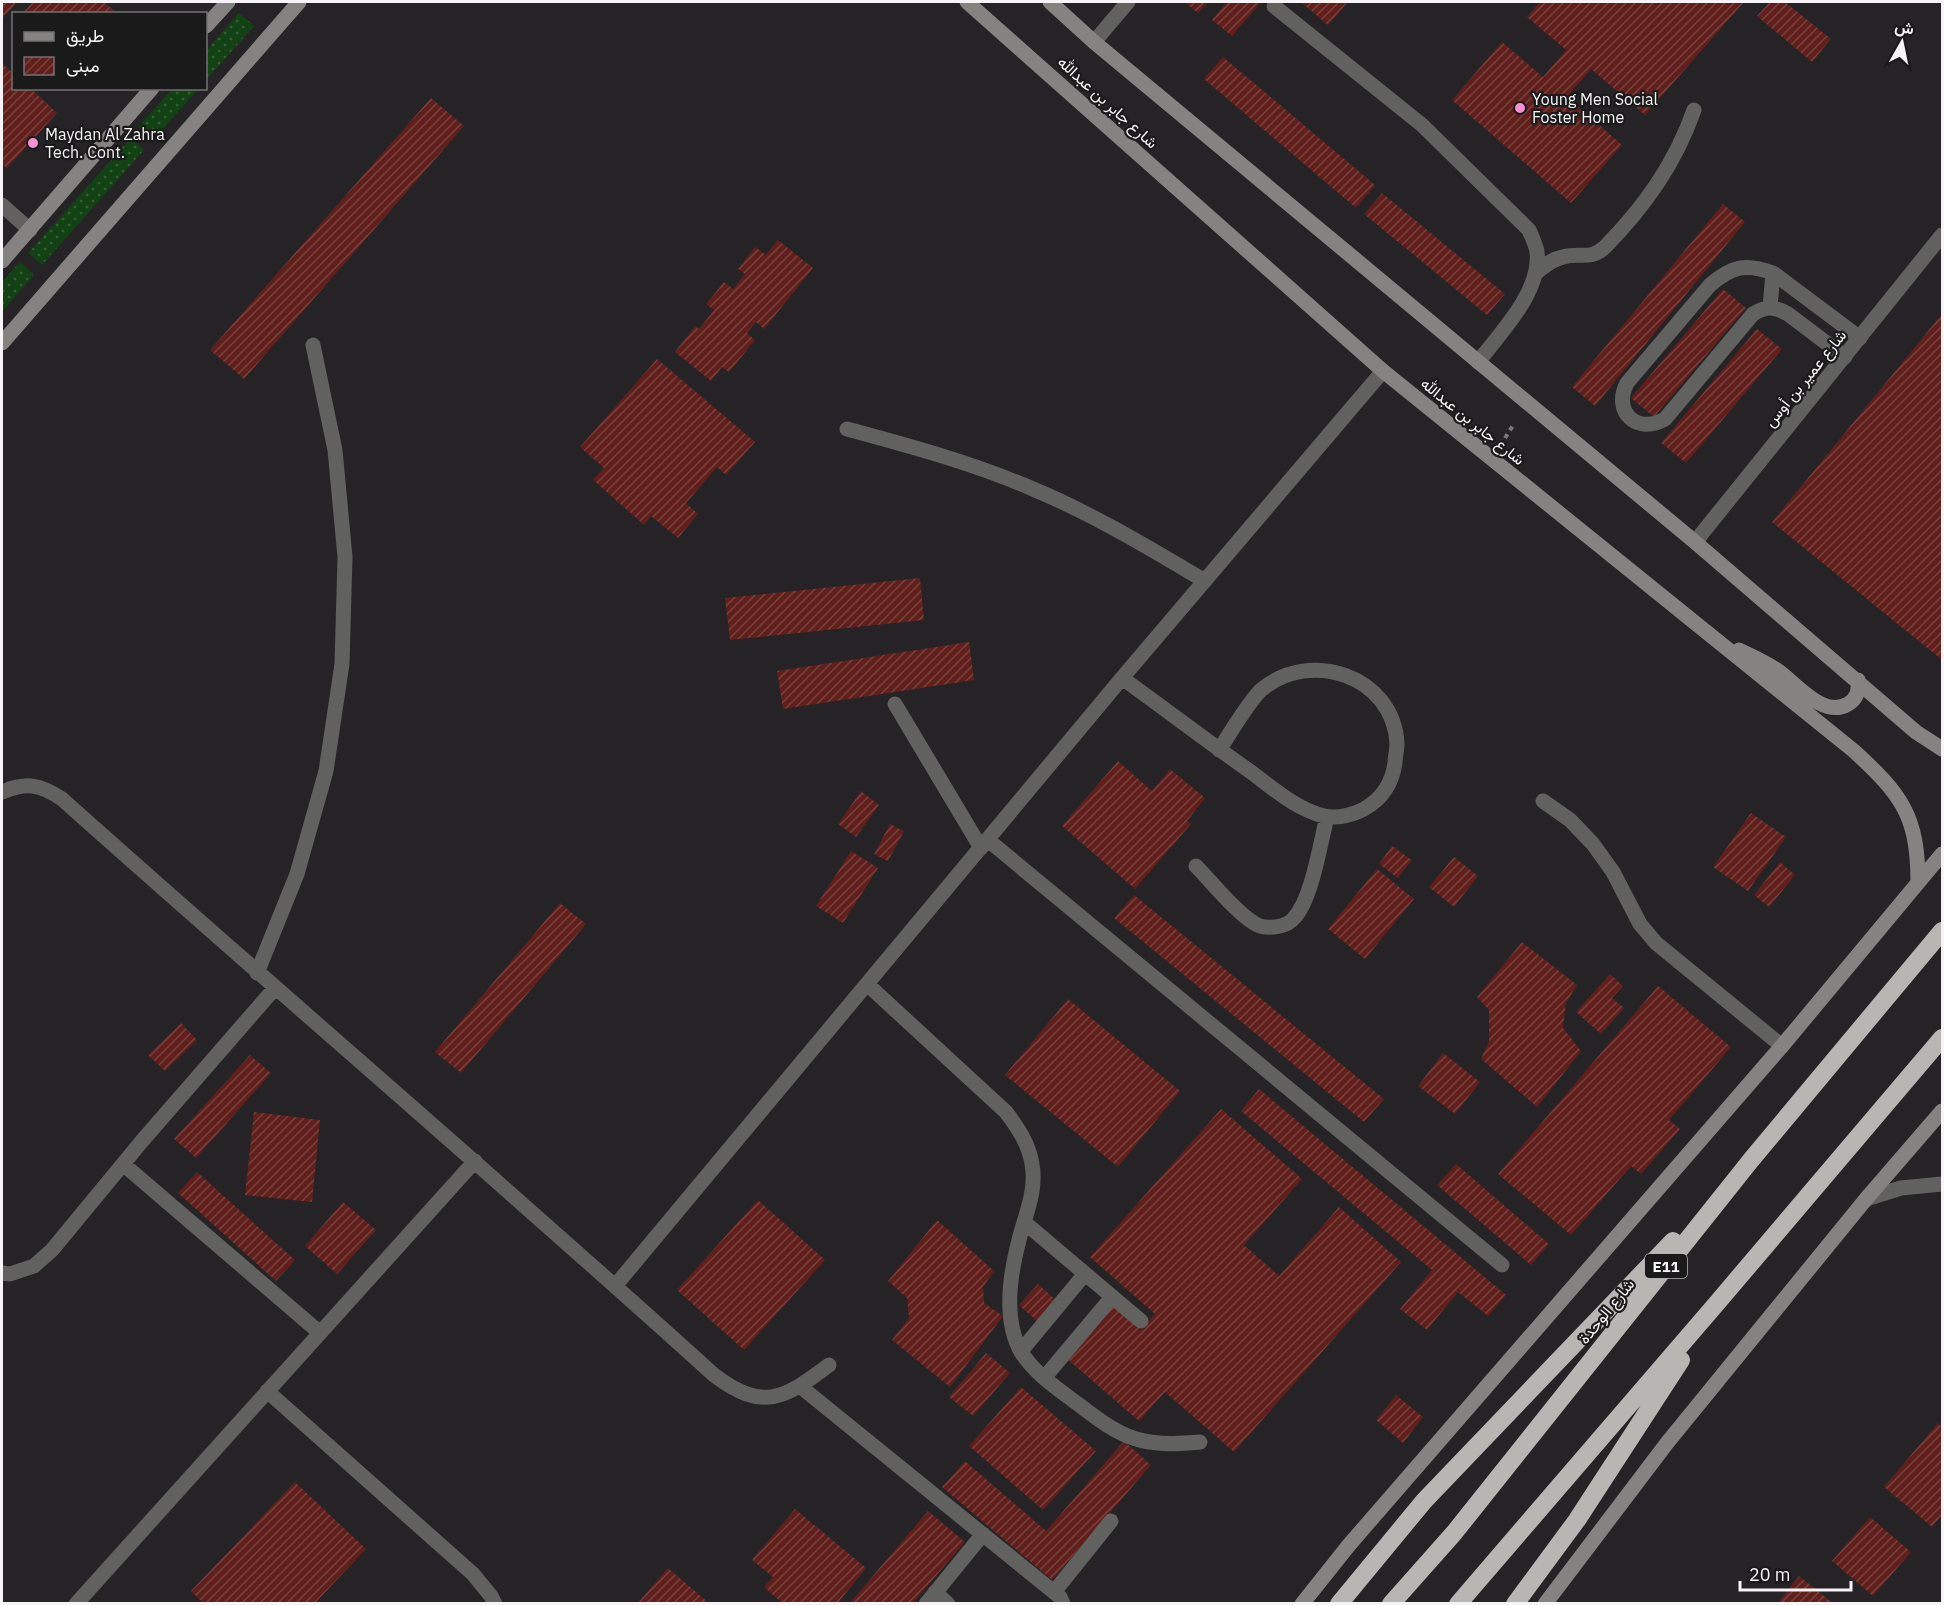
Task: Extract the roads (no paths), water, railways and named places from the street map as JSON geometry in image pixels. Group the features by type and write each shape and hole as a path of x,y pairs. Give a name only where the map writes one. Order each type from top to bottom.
{"highway":[{"name":"شارع الوحدة","path":"1391,1604 1454,1533 1751,1160 1942,931"},
{"path":"1458,1604 1942,1038"},
{"path":"1339,1604 1424,1501 1751,1160"},
{"path":"1515,1604 1577,1520 1717,1303"}],"street":[{"path":"207,25 228,2"},
{"path":"2,343 299,2"},
{"name":"شارع جابر بن عبدالله","path":"967,2 1383,371 1854,751 1897,795 1911,822 1918,853 1918,883"},
{"path":"1050,2 1094,42 1695,542 1916,732 1942,749"},
{"path":"1094,42 1128,2"},
{"path":"1274,6 1422,125 1529,230 1537,250 1537,272 1530,293 1478,362"},
{"path":"2,261 150,90"},
{"path":"1537,272 1549,262 1563,257 1598,254 1605,247 1662,178 1675,156 1694,110"},
{"path":"2,205 30,230"},
{"name":"شارع عمير بن أوس","path":"1695,542 1942,236"},
{"path":"1845,357 1788,314 1770,307 1753,314 1665,419 1658,423 1641,424 1633,421 1623,408 1621,399 1627,383 1710,285 1723,273 1739,267 1757,267 1773,273 1860,338"},
{"path":"1770,307 1773,273"},
{"path":"257,974 297,874 326,771 342,664 345,557 335,450 313,345"},
{"path":"615,1286 1122,678 1383,371"},
{"path":"847,429 941,455 1033,489 1121,531 1205,581"},
{"path":"1717,641 1776,669 1817,702 1829,708 1842,708 1854,701 1858,680"},
{"path":"1122,678 1220,750 1301,809 1327,817 1353,814 1378,801 1393,774 1397,744 1390,715 1372,690 1346,674 1316,669 1285,674 1260,691 1220,750"},
{"path":"895,704 985,844 1502,1265"},
{"path":"2,792 16,786 33,785 48,790 62,799 257,974 475,1161 733,1390 755,1397 779,1396 801,1387 829,1365"},
{"path":"1543,801 1570,820 1593,844 1613,872 1640,924 1656,943 1782,1046"},
{"path":"1196,866 1245,916 1260,926 1277,927 1293,921 1303,906 1327,817"},
{"path":"1302,1604 1349,1545 1782,1046 1942,854"},
{"path":"867,984 1006,1112 1023,1136 1032,1164 1033,1194 1016,1252 1010,1311 1015,1338 1030,1364 1044,1378 1107,1426 1128,1438 1176,1445 1200,1442"},
{"path":"2,1273 10,1274 34,1266 52,1250 275,988"},
{"path":"1545,1604 1666,1443 1866,1199 1942,1111"},
{"path":"76,1604 475,1161"},
{"path":"123,1164 319,1332"},
{"path":"1866,1199 1901,1188 1942,1184"},
{"path":"1024,1222 1141,1321"},
{"path":"1021,1351 1084,1275"},
{"path":"1044,1378 1112,1297"},
{"path":"801,1387 983,1534 1058,1598 1111,1521"},
{"path":"267,1391 472,1574 495,1604"},
{"path":"948,1604 931,1598 983,1534"}],"place":[{"name":"Young Men Social Foster Home","path":"1520,108"},
{"name":"Maydan Al Zahra Tech. Cont.","path":"33,143"}]}
